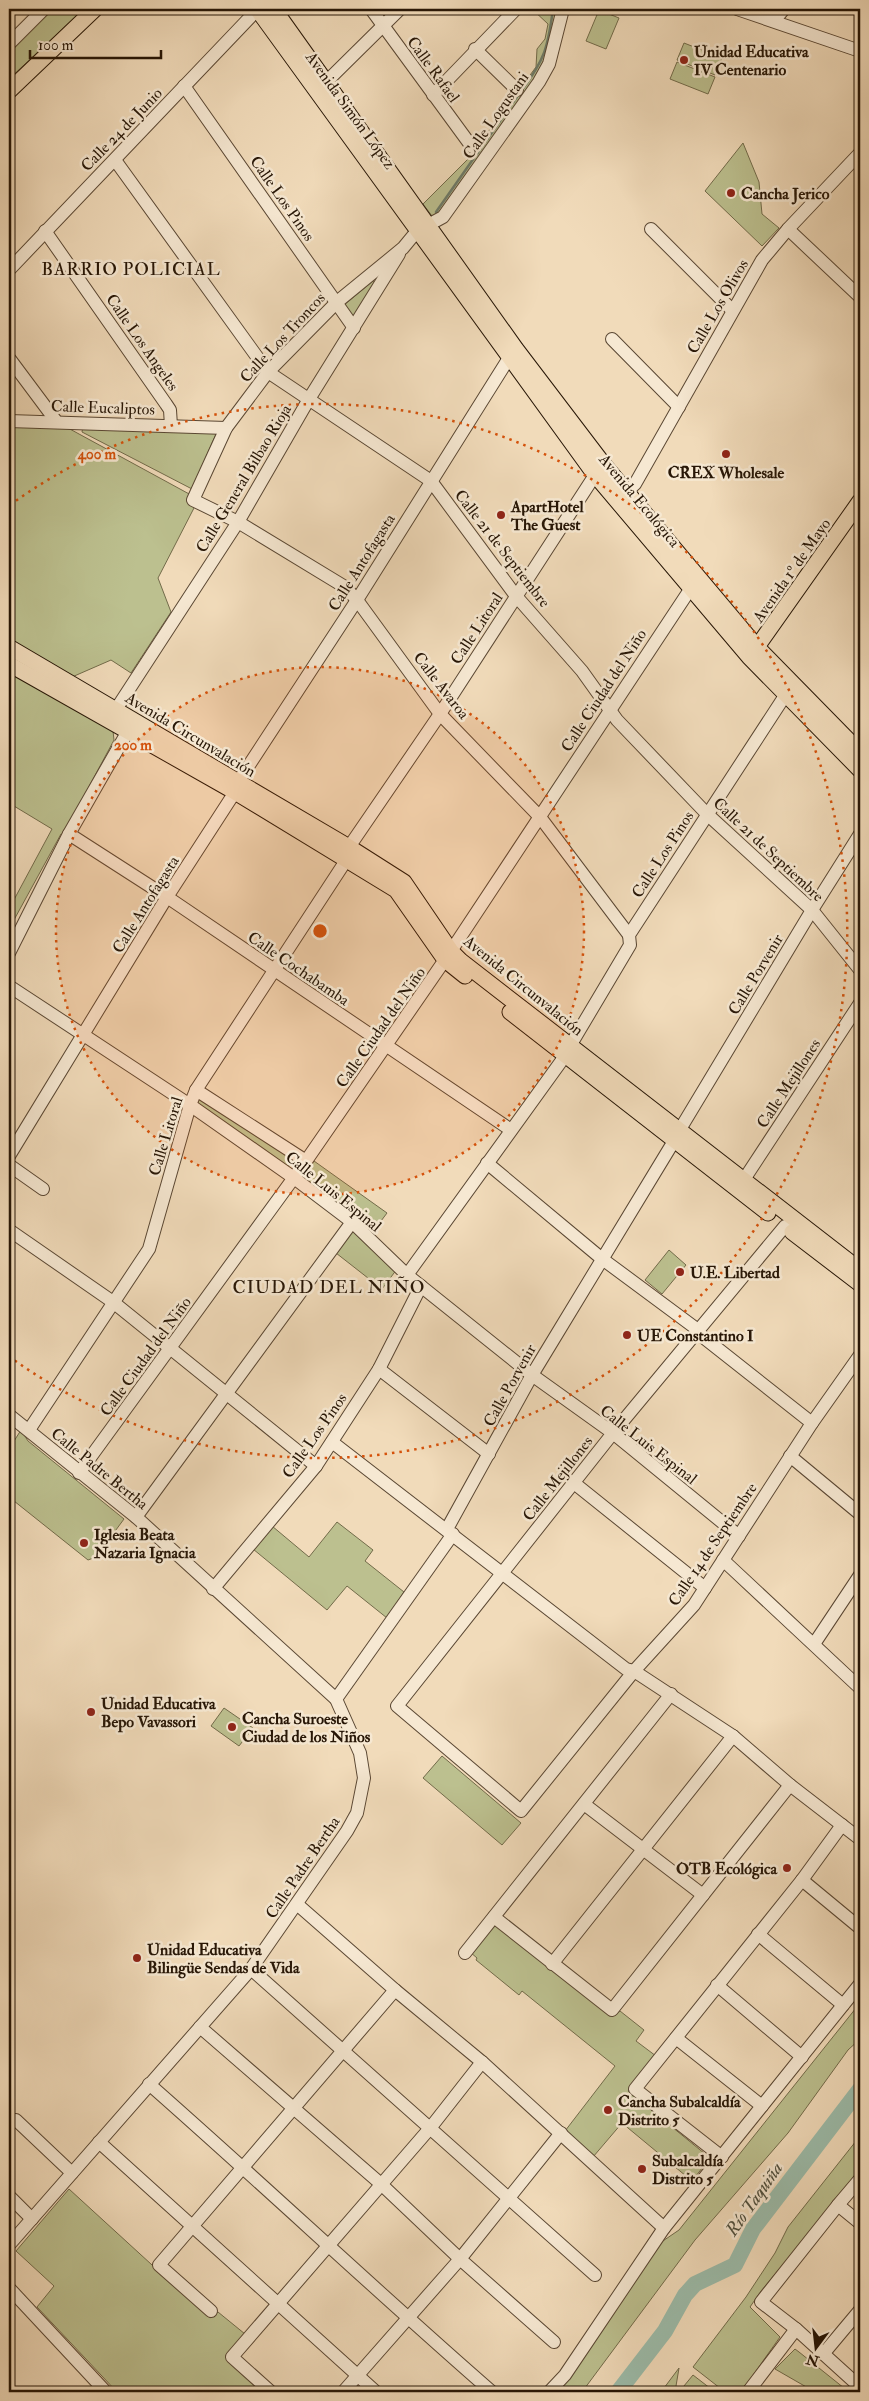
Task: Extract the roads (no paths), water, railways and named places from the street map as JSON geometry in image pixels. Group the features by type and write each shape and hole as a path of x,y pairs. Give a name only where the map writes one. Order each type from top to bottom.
{"main road":[{"path":"9,91 95,9"},
{"name":"Avenida Simón López","path":"257,9 316,92 423,227"},
{"name":"Avenida Simón López","path":"274,9 328,82 423,227"},
{"name":"Avenida Ecológica","path":"423,227 509,358 596,475 691,588 789,689 860,770"},
{"name":"Avenida Ecológica","path":"423,227 626,492 754,652"},
{"name":"Avenida 1º de Mayo","path":"754,652 860,501"},
{"name":"Avenida Circunvalación","path":"9,647 112,716"},
{"name":"Avenida Circunvalación","path":"9,664 131,726 348,853 404,882 448,956 860,1284"},
{"name":"Avenida Ecológica","path":"789,689 860,752"},
{"name":"Avenida Circunvalación","path":"676,1136 743,1181 860,1270"}],"street":[{"path":"9,44 44,9"},
{"name":"Calle 24 de Junio","path":"9,270 257,9"},
{"name":"Calle Rafael","path":"371,9 472,147"},
{"path":"316,92 400,9"},
{"path":"433,95 475,49 516,9"},
{"name":"Calle Logustani","path":"423,227 443,216 539,82 549,64 563,9"},
{"path":"737,9 860,51"},
{"path":"774,21 784,9"},
{"path":"475,49 517,90"},
{"name":"Calle Los Pinos","path":"184,86 354,328"},
{"name":"Calle Los Olivos","path":"626,492 635,484 762,260 788,229 860,154"},
{"name":"Calle 21 de Septiembre","path":"114,160 268,372 431,480 516,596 582,671 617,720 707,814 812,910 860,970"},
{"name":"Calle Los Troncos","path":"192,500 226,428 268,372 336,302 403,248 423,227"},
{"path":"650,229 732,310"},
{"path":"788,229 860,297"},
{"name":"Calle Los Angeles","path":"45,231 170,410 171,426"},
{"name":"Calle General Bilbao Rioja","path":"112,716 238,522 310,399 403,248"},
{"path":"612,339 679,407"},
{"path":"9,358 56,421"},
{"name":"Calle Antofagasta","path":"9,1156 167,897 358,600 431,480 509,358"},
{"name":"Calle Eucaliptos","path":"9,421 56,421 226,428"},
{"name":"Calle Litoral","path":"29,1430 149,1249 190,1105 196,1090 348,853 596,475"},
{"name":"Calle Avaroa","path":"192,500 238,522 345,587 358,600 440,714 540,817 629,935"},
{"name":"Calle Ciudad del Niño","path":"79,1473 294,1178 386,1046 448,956 691,588"},
{"name":"Calle Los Pinos","path":"407,1275 567,1051 630,945 629,935 789,689"},
{"path":"9,952 69,834 131,726"},
{"name":"Calle Cochabamba","path":"69,834 167,897 511,1130"},
{"name":"Calle Porvenir","path":"336,1699 450,1531 532,1375 601,1258 860,834"},
{"name":"Calle Luis Espinal","path":"9,986 190,1105 294,1178 352,1222 407,1275 532,1375 613,1433 739,1536"},
{"name":"Calle Mejillones","path":"743,1181 860,1003"},
{"name":"Calle Luis Espinal","path":"196,1090 306,1161"},
{"path":"487,1163 601,1258 699,1332 812,1423"},
{"path":"9,1165 43,1189"},
{"path":"136,1518 352,1222"},
{"name":"Calle Mejillones","path":"521,1811 397,1706 504,1574 613,1433 699,1332 785,1226"},
{"path":"9,1245 12,1232 113,1302 227,1392 316,1466"},
{"name":"Calle Los Pinos","path":"213,1589 316,1466 379,1369 421,1286"},
{"name":"Calle 14 de Septiembre","path":"521,1811 634,1671 694,1605 790,1456 860,1355"},
{"path":"379,1369 489,1454"},
{"name":"Calle Padre Bertha","path":"9,1414 136,1518 336,1699 360,1753 364,1778 357,1813 347,1831 298,1905 251,1969 9,2245"},
{"path":"332,1442 450,1531 626,1669 634,1671 733,1736 790,1785 860,1838"},
{"path":"790,1456 860,1514"},
{"path":"574,1482 705,1588"},
{"path":"723,1560 860,1688"},
{"path":"814,1644 860,1575"},
{"path":"465,1953 670,1694"},
{"path":"552,1964 733,1736"},
{"path":"494,1917 612,2010 790,1785"},
{"path":"584,1804 703,1895"},
{"path":"722,2157 635,2089 802,1880 842,1825"},
{"path":"802,1880 860,1928"},
{"path":"298,1905 395,1990 482,2062 664,2228"},
{"path":"758,1934 844,2005"},
{"path":"251,1969 595,2275"},
{"path":"549,2392 565,2375 664,2228 860,1984"},
{"path":"716,1986 802,2058"},
{"path":"211,2311 159,2265 395,1990"},
{"path":"200,2027 381,2184 460,2259 554,2342"},
{"path":"676,2038 762,2106"},
{"path":"271,2392 232,2357 430,2127 482,2062"},
{"path":"149,2084 329,2245 407,2318 492,2392"},
{"path":"16,2120 72,2173"},
{"path":"343,2392 460,2259 561,2133"},
{"path":"99,2142 278,2302 356,2376 376,2392"},
{"path":"860,2179 761,2302 824,2353 860,2387"},
{"path":"9,2196 32,2219"},
{"path":"838,2204 860,2223"},
{"path":"9,2288 106,2392"},
{"path":"824,2353 860,2310"},
{"path":"750,2392 796,2329"}],"waterway":[{"path":"522,90 541,61 547,43 553,9"},
{"path":"436,212 519,94"},
{"name":"Río Taquiña","path":"618,2392 665,2331 685,2295 695,2284 735,2265 753,2229 860,2089"}],"place":[{"name":"Unidad Educativa IV Centenario","path":"684,60"},
{"name":"Cancha Jerico","path":"731,193"},
{"name":"CREX Wholesale","path":"726,454"},
{"name":"ApartHotel The Guest","path":"501,515"},
{"name":"U.E. Libertad","path":"680,1272"},
{"name":"UE Constantino I","path":"627,1335"},
{"name":"Iglesia Beata Nazaria Ignacia","path":"84,1543"},
{"name":"Unidad Educativa Bepo Vavassori","path":"91,1712"},
{"name":"Cancha Suroeste Ciudad de los Niños","path":"232,1727"},
{"name":"OTB Ecológica","path":"787,1868"},
{"name":"Unidad Educativa Bilingüe Sendas de Vida","path":"137,1958"},
{"name":"Cancha Subalcaldía Distrito 5","path":"608,2110"},
{"name":"Subalcaldía Distrito 5","path":"642,2169"}],"district":[{"name":"BARRIO POLICIAL","path":"131,269"},
{"name":"CIUDAD DEL NIÑO","path":"329,1287"}]}
